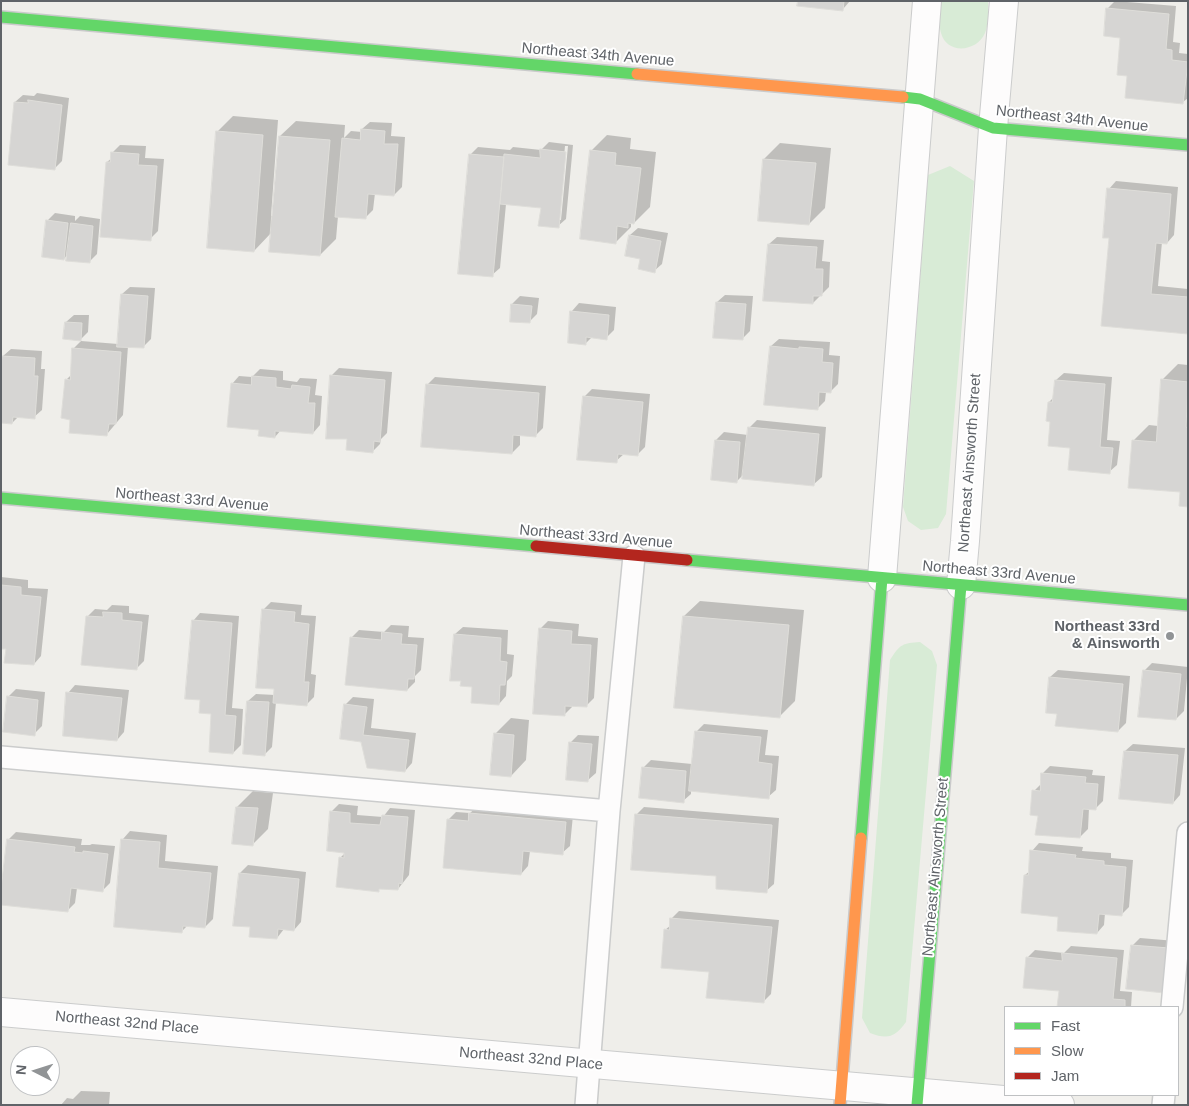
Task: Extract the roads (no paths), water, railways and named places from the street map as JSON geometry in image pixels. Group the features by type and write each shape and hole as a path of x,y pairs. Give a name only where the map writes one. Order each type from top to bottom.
{"street":[{"path":"841,1095 927,1"},
{"name":"Northeast Ainsworth Street","path":"918,1099 965,541 993,128 1004,1"},
{"name":"Northeast 34th Avenue","path":"1,17 920,99 993,128 1188,145"},
{"name":"Northeast 33rd Avenue","path":"1,498 1188,605"},
{"name":"Northeast 32nd Place","path":"1,1012 590,1064 841,1095 1060,1105"}],"lane":[{"path":"586,1105 609,811 634,556"},
{"path":"1,757 609,811"},
{"path":"1172,1006 1188,833"}],"place":[{"name":"Northeast 33rd & Ainsworth","path":"1170,636"}]}
